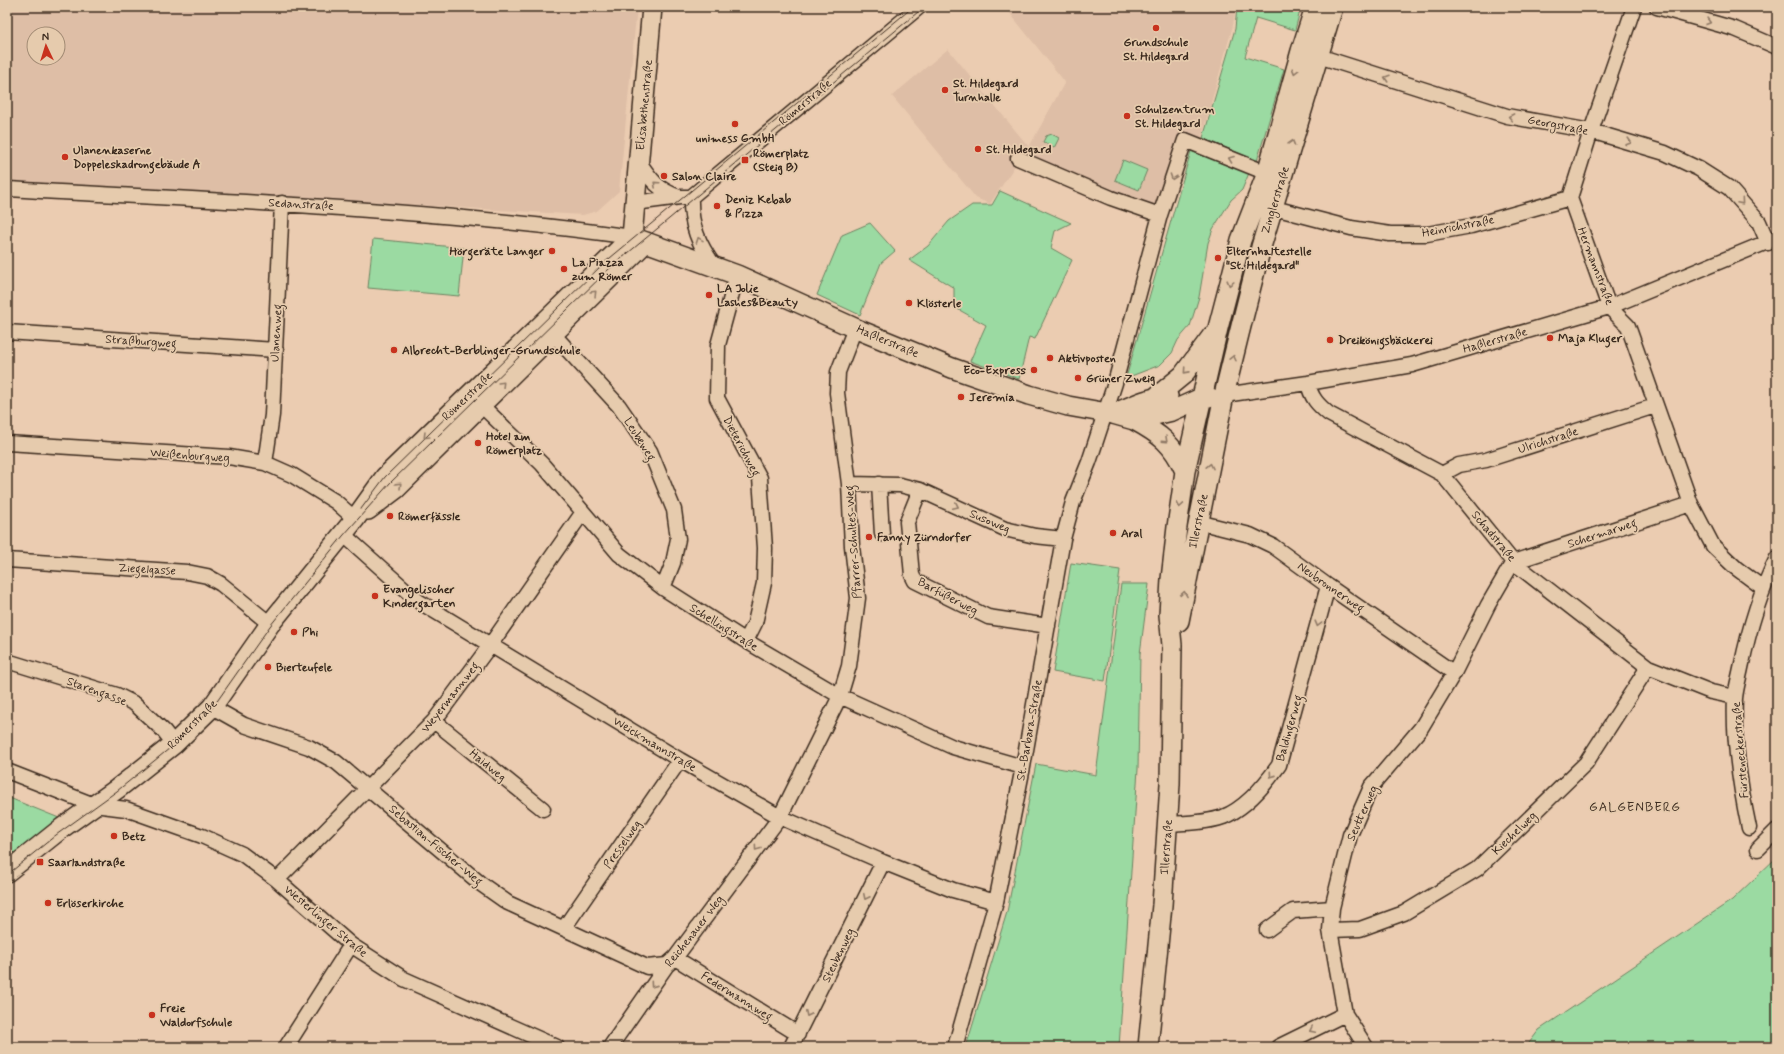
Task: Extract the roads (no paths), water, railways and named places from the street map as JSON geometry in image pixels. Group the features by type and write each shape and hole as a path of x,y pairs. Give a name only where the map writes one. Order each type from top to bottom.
{"street":[{"name":"Elisabethenstraße","path":"639,239 635,204 652,7"},
{"name":"Römerstraße","path":"685,197 919,7"},
{"name":"Zinglerstraße","path":"1224,396 1262,247 1274,208 1309,53 1315,7"},
{"name":"Zinglerstraße","path":"1201,398 1242,240 1309,53 1333,7"},
{"path":"1570,198 1591,131 1634,7"},
{"path":"1657,7 1735,29 1777,47"},
{"name":"Georgstraße","path":"1309,53 1507,116 1591,131 1665,153 1698,169 1729,188 1759,222 1772,241"},
{"name":"Zinglerstraße","path":"1109,414 1115,383 1160,215 1185,140 1267,173"},
{"path":"1018,158 1112,198 1160,215"},
{"path":"639,162 652,181 659,188 668,193 685,197"},
{"name":"Sedanstraße","path":"7,189 282,203 395,211 593,231 639,239"},
{"path":"635,204 685,197"},
{"path":"685,197 691,210 694,229 702,249 714,267"},
{"name":"Heinrichstraße","path":"1274,208 1351,228 1390,234 1427,234 1471,226 1570,198"},
{"name":"Hermannstraße","path":"1570,198 1609,307 1628,326 1691,504 1713,546 1736,568 1762,588"},
{"name":"Ulanenweg","path":"265,462 272,415 282,203"},
{"path":"609,268 639,239"},
{"name":"Haßlerstraße","path":"639,239 737,275 855,328 952,368 1068,406 1134,420 1172,411 1201,398"},
{"name":"Haßlerstraße","path":"1109,414 1156,396 1176,395 1201,398 1224,396 1406,367 1609,307 1772,241"},
{"name":"Römerstraße","path":"355,519 396,489 553,334 609,268"},
{"name":"Römerstraße","path":"7,872 174,744 212,707 270,624 355,519 385,477 609,268"},
{"name":"Dieterichweg","path":"737,275 718,345 717,398 760,478 765,548 764,583 755,624 746,641"},
{"name":"Pfarrer-Schultes-Weg","path":"780,817 840,696 849,666 858,598 852,546 849,484 837,393 838,372 855,328"},
{"path":"1156,396 1170,386 1192,364 1218,328"},
{"name":"Straßburgweg","path":"7,332 276,350"},
{"name":"Leubeweg","path":"553,334 619,406 650,451 674,510 678,539 674,563 663,588"},
{"name":"Schadstraße","path":"1308,383 1311,395 1319,406 1329,414 1442,474 1513,562 1648,667 1711,692 1735,697"},
{"name":"Illerstraße","path":"1172,646 1180,615 1186,577 1224,396"},
{"name":"Illerstraße","path":"1148,1047 1162,905 1168,824 1172,646 1169,615 1171,579 1185,471 1201,398"},
{"name":"Schellingstraße","path":"481,405 542,464 619,554 663,588 746,641 840,696 953,747 1022,767"},
{"name":"Ulrichstraße","path":"1442,474 1459,465 1486,460 1656,406"},
{"name":"St.-Barbara-Straße","path":"954,1047 996,902 1048,626 1062,539 1073,502 1109,414"},
{"path":"1134,420 1153,430 1172,447 1179,457 1185,471"},
{"name":"Weißenburgweg","path":"7,443 228,457 265,462 292,475 336,502 355,519"},
{"name":"Susoweg","path":"849,484 900,485 920,490 1005,529 1035,536 1062,539"},
{"path":"879,484 882,534"},
{"name":"Barfüßerweg","path":"920,490 907,522 912,575 915,581 988,617 1048,626"},
{"name":"Schermarweg","path":"1513,562 1691,504"},
{"name":"Weyermannweg","path":"277,880 434,721 491,644 583,512"},
{"name":"Neubronnerweg","path":"1198,522 1250,535 1273,546 1454,673"},
{"name":"Weickmannstraße","path":"343,534 418,601 680,760 780,817 883,862 953,890 996,902"},
{"name":"Fürsteneckerstraße","path":"1750,828 1741,789 1736,733 1735,697 1746,642 1762,588 1777,558"},
{"name":"Ziegelgasse","path":"7,560 187,572 207,576 221,584 270,624"},
{"name":"Seutterweg","path":"1366,1047 1345,1014 1330,930 1332,908 1350,835 1371,787 1421,728 1454,673 1488,605 1513,562"},
{"name":"Baldingerweg","path":"1168,824 1206,821 1223,816 1244,804 1266,784 1275,771 1279,765 1328,586"},
{"name":"Starengasse","path":"7,661 117,695 135,704 164,731 174,744"},
{"name":"Kiechelweg","path":"1330,930 1360,929 1404,913 1477,869 1586,763 1648,667"},
{"name":"Sebastian-Fischer-Weg","path":"212,707 244,725 310,747 336,762 481,884 508,902 647,967 671,962"},
{"name":"Haidweg","path":"434,721 543,809"},
{"name":"Presselweg","path":"564,928 680,760"},
{"path":"7,771 94,805"},
{"name":"Westerlinger Straße","path":"94,805 126,809 202,836 242,854 277,880 351,945 404,979 558,1047"},
{"name":"Reichenauer Weg","path":"610,1047 671,962 780,817"},
{"path":"1758,850 1777,830"},
{"name":"Steubenweg","path":"791,1047 883,862"},
{"path":"1267,930 1293,911 1332,908"},
{"path":"286,1047 351,945"},
{"name":"Federmannweg","path":"671,962 798,1034"},
{"path":"1278,1047 1345,1014"}],"tram line":[{"path":"361,509 385,477 604,263 913,7"},
{"path":"7,875 56,835 117,791 175,744 213,707 270,626 343,536 390,483 610,268 924,7"}],"place":[{"name":"Grundschule St. Hildegard","path":"1156,28"},
{"name":"St. Hildegard Turnhalle","path":"945,90"},
{"name":"Schulzentrum St. Hildegard","path":"1127,116"},
{"name":"unimess GmbH","path":"735,124"},
{"name":"St. Hildegard","path":"978,149"},
{"name":"Ulanenkaserne Doppeleskadrongebäude A","path":"65,157"},
{"name":"Römerplatz (Steig B)","path":"745,160"},
{"name":"Salon Claire","path":"664,176"},
{"name":"Deniz Kebab & Pizza","path":"717,206"},
{"name":"Hörgeräte Langer","path":"552,251"},
{"name":"Elternhaltestelle \"St. Hildegard\"","path":"1218,258"},
{"name":"La Piazza zum Römer","path":"564,269"},
{"name":"LA Jolie Lashes&Beauty","path":"709,295"},
{"name":"Klösterle","path":"909,303"},
{"name":"Maja Kluger","path":"1550,338"},
{"name":"Dreikönigsbäckerei","path":"1330,340"},
{"name":"Albrecht-Berblinger-Grundschule","path":"394,350"},
{"name":"Aktivposten","path":"1050,358"},
{"name":"Eco-Express","path":"1034,370"},
{"name":"Grüner Zweig","path":"1078,378"},
{"name":"Jeremia","path":"961,397"},
{"name":"Hotel am Römerplatz","path":"478,443"},
{"name":"Römerfässle","path":"390,516"},
{"name":"Aral","path":"1113,533"},
{"name":"Fanny Zürndorfer","path":"869,537"},
{"name":"Evangelischer Kindergarten","path":"375,596"},
{"name":"Phi","path":"294,632"},
{"name":"Bierteufele","path":"268,667"},
{"name":"Betz","path":"114,836"},
{"name":"Saarlandstraße","path":"40,862"},
{"name":"Erlöserkirche","path":"48,903"},
{"name":"Freie Waldorfschule","path":"152,1015"}],"district":[{"name":"GALGENBERG","path":"1635,806"}]}
